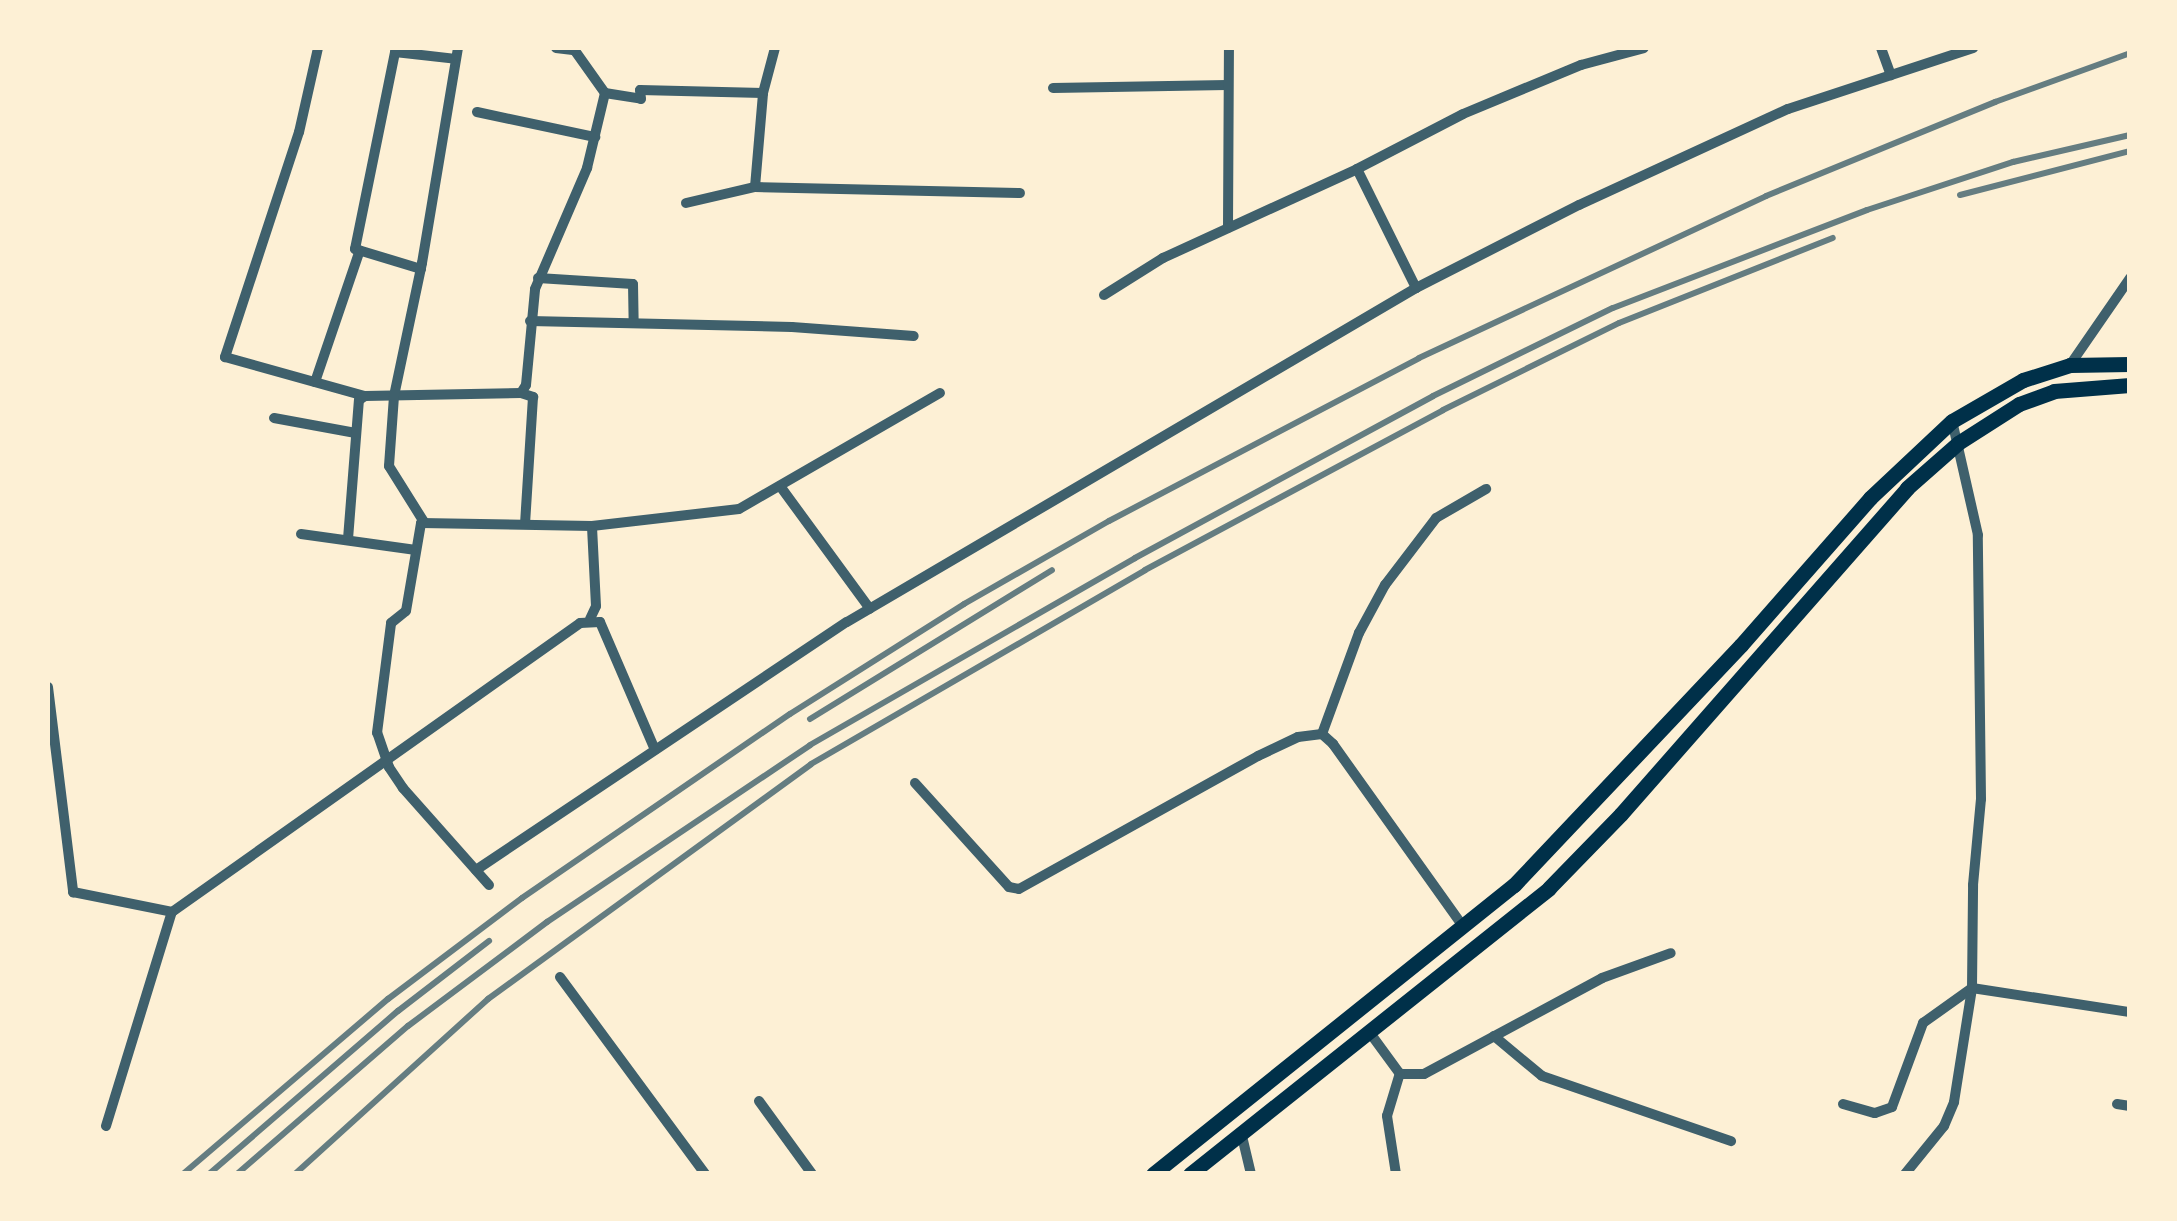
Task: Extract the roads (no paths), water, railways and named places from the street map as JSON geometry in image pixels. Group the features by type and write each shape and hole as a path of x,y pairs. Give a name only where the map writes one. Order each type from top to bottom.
{"highway":[{"path":"1153,1174 1514,885 1741,645 1870,498 1952,421 2023,380 2070,366 2130,364"},
{"path":"1190,1174 1530,904 1621,814 1907,488 1958,443 2020,404 2054,391 2130,385"},
{"path":"1741,645 1755,660"},
{"path":"1514,885 1530,904"}],"street":[{"path":"318,48 299,132 225,357 365,396 521,392 533,397 525,524"},
{"path":"556,48 573,48 605,93 641,99 640,90 763,93"},
{"path":"755,187 763,93 775,48"},
{"path":"1228,48 1228,228"},
{"path":"1104,295 1163,258 1357,169 1464,114 1581,65 1644,48"},
{"path":"1881,48 1891,75"},
{"path":"476,870 870,609 1416,288 1580,205 1788,109 1973,48"},
{"path":"421,269 354,249 394,52 457,53 421,269 394,396 389,466 424,522 406,611 392,623 377,734 403,788 489,886"},
{"path":"1053,88 1227,85"},
{"path":"521,392 526,385 530,321 538,278 579,191 605,93"},
{"path":"477,112 596,137"},
{"path":"1357,169 1416,288"},
{"path":"686,203 755,187 1020,193"},
{"path":"315,382 360,250"},
{"path":"538,278 634,284 634,323"},
{"path":"2070,366 2130,278"},
{"path":"530,321 914,336"},
{"path":"424,522 592,526 738,509 940,393"},
{"path":"348,539 358,400 365,396"},
{"path":"274,418 356,433"},
{"path":"1905,1174 1944,1126 1954,1102 1972,988 1973,886 1981,799 1978,535 1952,421"},
{"path":"780,486 870,609"},
{"path":"1322,734 1359,633 1385,585 1436,518 1486,489"},
{"path":"106,1126 172,912 590,619 596,606 592,526"},
{"path":"300,534 416,550"},
{"path":"590,619 600,622 654,750"},
{"path":"48,688 73,892 172,912"},
{"path":"915,783 1009,888 1019,889 1258,756 1298,737 1322,734 1334,744 1463,926"},
{"path":"1370,1033 1400,1073 1410,1077 1424,1074 1602,978 1670,953"},
{"path":"560,977 706,1174"},
{"path":"1843,1104 1875,1113 1892,1106 1923,1023 1972,988 2128,1012"},
{"path":"1494,1036 1542,1076 1731,1141"},
{"path":"1396,1174 1386,1116 1400,1073"},
{"path":"758,1101 812,1174"},
{"path":"2117,1104 2130,1106"},
{"path":"1241,1132 1251,1174"}],"railway":[{"path":"183,1174 388,999 522,898 790,714 964,604 1109,521 1419,358 1766,196 1995,102 2130,53"},
{"path":"237,1174 408,1026 547,922 810,745 1135,558 1433,396 1613,308 1867,210 2013,162 2130,135"},
{"path":"1960,195 2130,151"},
{"path":"295,1174 488,999 811,764 1145,570 1443,410 1619,323 1833,238"},
{"path":"810,719 1052,570"},
{"path":"209,1174 398,1011 489,941"}]}
